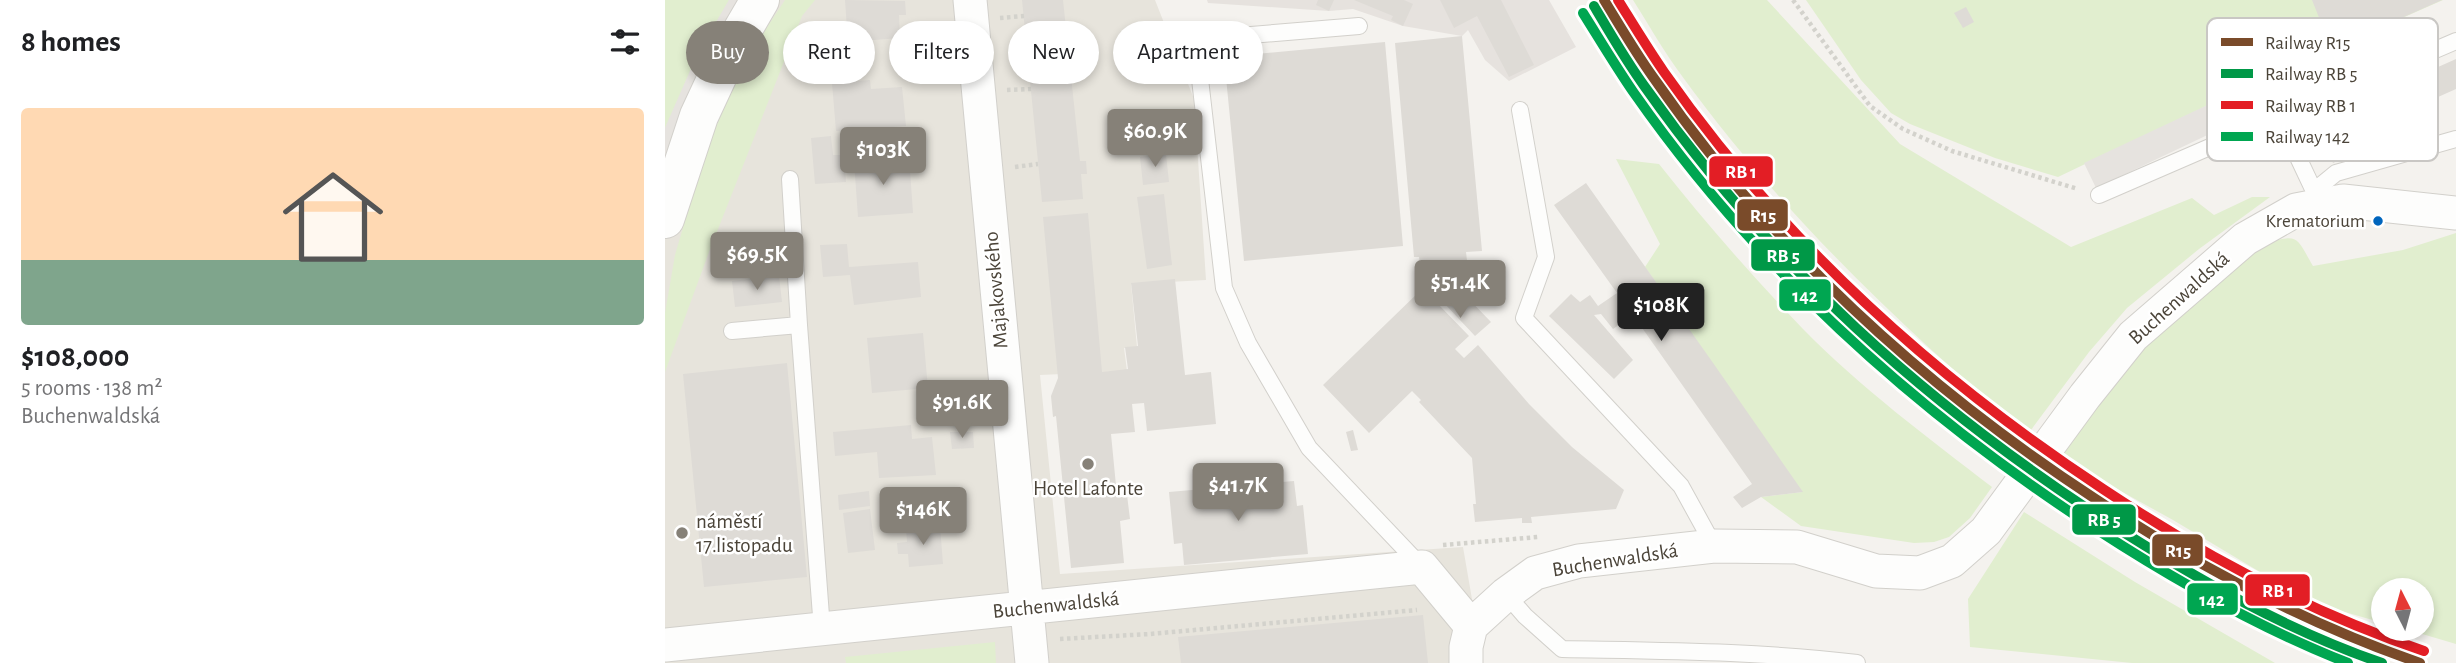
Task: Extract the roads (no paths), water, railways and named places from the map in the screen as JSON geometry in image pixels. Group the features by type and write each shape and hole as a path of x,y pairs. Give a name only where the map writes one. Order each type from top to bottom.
{"street":[{"path":"665,219 699,116 726,58 760,0"},
{"name":"Majakovského","path":"970,0 1025,608 1042,651"},
{"name":"Buchenwaldská","path":"1471,626 1506,594 1535,573 1579,561 1714,546 1797,547 1876,571 1920,573 1952,561 1986,531 2085,396 2133,336 2245,239 2317,199 2456,213"},
{"path":"1422,567 1471,626 1466,647 1466,663"},
{"name":"Buchenwaldská","path":"665,645 1422,567"}],"lane":[{"path":"1359,26 1215,38 1197,54 1224,288 1248,343 1309,448 1422,567"},
{"path":"2438,49 2456,41"},
{"path":"1520,110 1546,257 1524,318 1681,486 1714,546"},
{"path":"2438,144 2456,139"},
{"path":"2099,195 2207,148"},
{"path":"2299,161 2317,199 2336,173 2378,161"},
{"path":"790,179 822,629"},
{"path":"732,331 799,325"},
{"path":"1506,594 1564,656 1691,651 1857,663"}],"rail line":[{"name":"R15","path":"1604,0 1653,77 1747,198 1853,309 1969,409 2094,498 2212,570 2335,630 2420,663"},
{"name":"142","path":"1583,13 1634,93 1682,158 1733,219 1787,278 1844,334 1903,386 2030,484 2126,548 2250,619 2348,663"}],"place":[{"name":"Krematorium","path":"2378,221"},
{"name":"Hotel Lafonte","path":"1088,464"},
{"name":"náměstí 17.listopadu","path":"682,533"}]}
